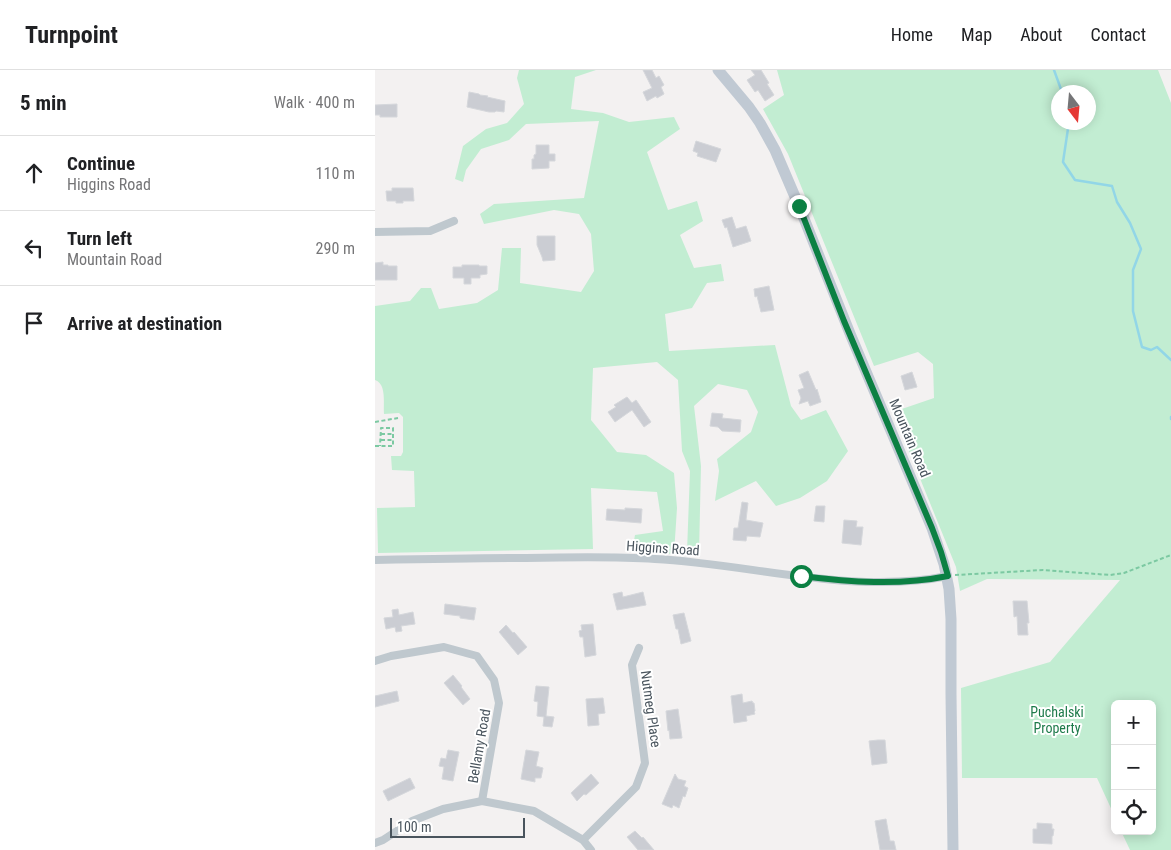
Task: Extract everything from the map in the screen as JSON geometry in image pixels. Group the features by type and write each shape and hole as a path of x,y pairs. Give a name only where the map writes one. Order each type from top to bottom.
{"main road":[{"name":"Mountain Road","path":"717,70 749,107 775,150 941,552 948,576 951,619 953,850"}],"street":[{"path":"375,232 430,231 454,221"},
{"name":"Higgins Road","path":"375,560 584,557 655,559 847,581 893,582 936,579 948,576"},
{"name":"Bellamy Road","path":"375,661 391,656 444,647 477,656 495,680 499,703 482,801"},
{"name":"Nutmeg Place","path":"583,840 636,787 645,763 632,665 639,648"},
{"path":"375,842 383,840 412,822 443,809 482,801 534,811 583,840 591,850"}],"path":[{"path":"375,422 397,418"},
{"path":"375,446 381,446 393,446 393,428 381,428 381,446"},
{"path":"381,434 393,434"},
{"path":"381,440 393,440"},
{"path":"948,576 1043,570 1110,575 1125,573 1171,555"}],"green space":[{"path":"519,70 596,70 575,77 571,109 603,113 629,122 674,117 680,129 647,152 668,210 697,201 703,221 680,235 694,268 721,264 724,281 707,283 692,308 665,314 669,351 775,345 791,406 801,420 826,410 848,451 827,481 800,498 776,506 756,481 715,501 719,471 717,459 751,432 758,412 747,390 718,384 694,406 701,466 699,553 687,552 690,471 682,451 678,380 657,362 593,368 591,420 617,452 646,455 674,473 677,508 674,554 632,551 635,535 663,531 657,492 591,488 593,549 378,553 377,508 415,507 414,471 392,470 391,456 401,456 403,452 403,417 399,413 384,414 383,390 379,382 375,380 375,306 410,301 421,288 431,288 439,309 477,303 498,290 502,248 521,248 520,283 581,292 594,271 591,234 579,214 554,210 484,224 480,214 494,204 584,198 599,121 526,124 509,140 481,149 466,170 463,182 455,179 463,146 486,129 507,123 524,104 517,78"},
{"name":"Puchalski Property","path":"777,70 1158,70 1171,103 1171,850 1130,850 1123,835 1156,835 1156,700 1111,700 1111,808 1097,778 962,778 961,688 1050,662 1120,580 987,579 960,591 956,567 893,412 934,398 933,364 918,352 874,366 788,154 763,109 784,95"}],"building":[{"path":"643,70 652,70 656,78 659,76 664,85 661,87 664,94 647,101 643,92 652,88"},
{"path":"751,70 761,70 769,83 767,84 774,95 765,101 758,90 755,92 747,80 755,75"},
{"path":"469,92 505,101 504,112 489,112 467,107"},
{"path":"397,104 397,117 380,117 380,115 375,115 375,105"},
{"path":"696,141 721,149 716,162 697,156 698,153 693,151"},
{"path":"536,145 549,145 549,154 555,154 555,161 549,161 549,168 532,169 532,159 534,159 536,154"},
{"path":"392,188 413,188 414,201 396,203 396,201 387,201 386,191 392,191"},
{"path":"732,217 736,229 746,226 751,241 733,247 727,227 725,228 722,220"},
{"path":"537,236 555,236 555,260 543,261 537,245"},
{"path":"383,262 383,265 397,266 397,280 375,280 375,263"},
{"path":"462,265 487,266 487,274 480,275 480,278 471,278 471,284 464,284 464,278 453,278 453,267 462,267"},
{"path":"769,286 774,310 761,312 754,289"},
{"path":"808,371 821,402 810,406 808,401 799,404 801,398 798,390 804,388 799,375"},
{"path":"912,372 917,387 905,390 901,376"},
{"path":"627,397 632,403 636,400 651,422 644,427 632,410 615,422 608,412 616,407 614,405"},
{"path":"712,413 723,414 722,418 741,420 740,432 722,431 718,427 710,426"},
{"path":"742,502 748,503 746,520 763,523 760,537 747,536 746,541 733,540 734,528 738,528"},
{"path":"816,506 825,506 824,522 814,521"},
{"path":"625,508 642,509 641,523 606,520 607,509 625,510"},
{"path":"844,520 857,521 856,527 863,527 861,545 842,543"},
{"path":"622,592 623,597 643,592 646,605 617,610 613,594"},
{"path":"1013,601 1027,601 1028,635 1018,635 1017,616 1014,617"},
{"path":"445,604 476,608 474,620 444,614"},
{"path":"398,609 399,615 413,612 415,624 401,626 402,631 396,632 395,627 386,629 384,618 393,617 392,610"},
{"path":"684,613 691,641 681,644 673,615"},
{"path":"593,624 596,655 585,657 583,637 580,637 579,631 582,630 581,625"},
{"path":"506,625 527,647 518,655 499,632"},
{"path":"453,675 470,699 463,705 444,683"},
{"path":"536,686 549,687 546,716 554,717 552,727 543,726 544,717 537,716 538,702 534,701"},
{"path":"397,691 399,701 375,707 375,696"},
{"path":"742,694 743,703 752,701 754,703 755,714 746,716 747,721 734,723 731,696"},
{"path":"603,698 605,713 598,714 599,725 588,726 586,699"},
{"path":"678,709 682,738 670,739 666,711"},
{"path":"885,740 887,763 872,765 869,741"},
{"path":"448,750 459,752 453,781 442,779 444,767 439,766 441,758 446,759"},
{"path":"526,750 539,752 536,766 543,768 541,778 535,778 535,782 521,779"},
{"path":"591,774 599,783 577,801 571,793"},
{"path":"675,774 678,779 686,781 684,786 688,788 679,808 673,805 672,808 662,804"},
{"path":"410,778 415,788 388,801 383,791"},
{"path":"886,819 890,841 894,841 896,850 880,850 875,821"},
{"path":"1037,823 1052,824 1052,829 1054,829 1052,844 1033,843 1033,829 1037,829"},
{"path":"635,831 654,850 638,850 627,837"}],"waterway":[{"path":"1054,70 1059,85"},
{"path":"1068,130 1063,162 1075,180 1112,186 1117,202 1130,223 1141,249 1133,270 1133,311 1142,347 1151,350 1157,347 1171,360"}],"route":[{"path":"799,206 844,321 932,528 948,576 912,581 864,582 801,576"}]}
